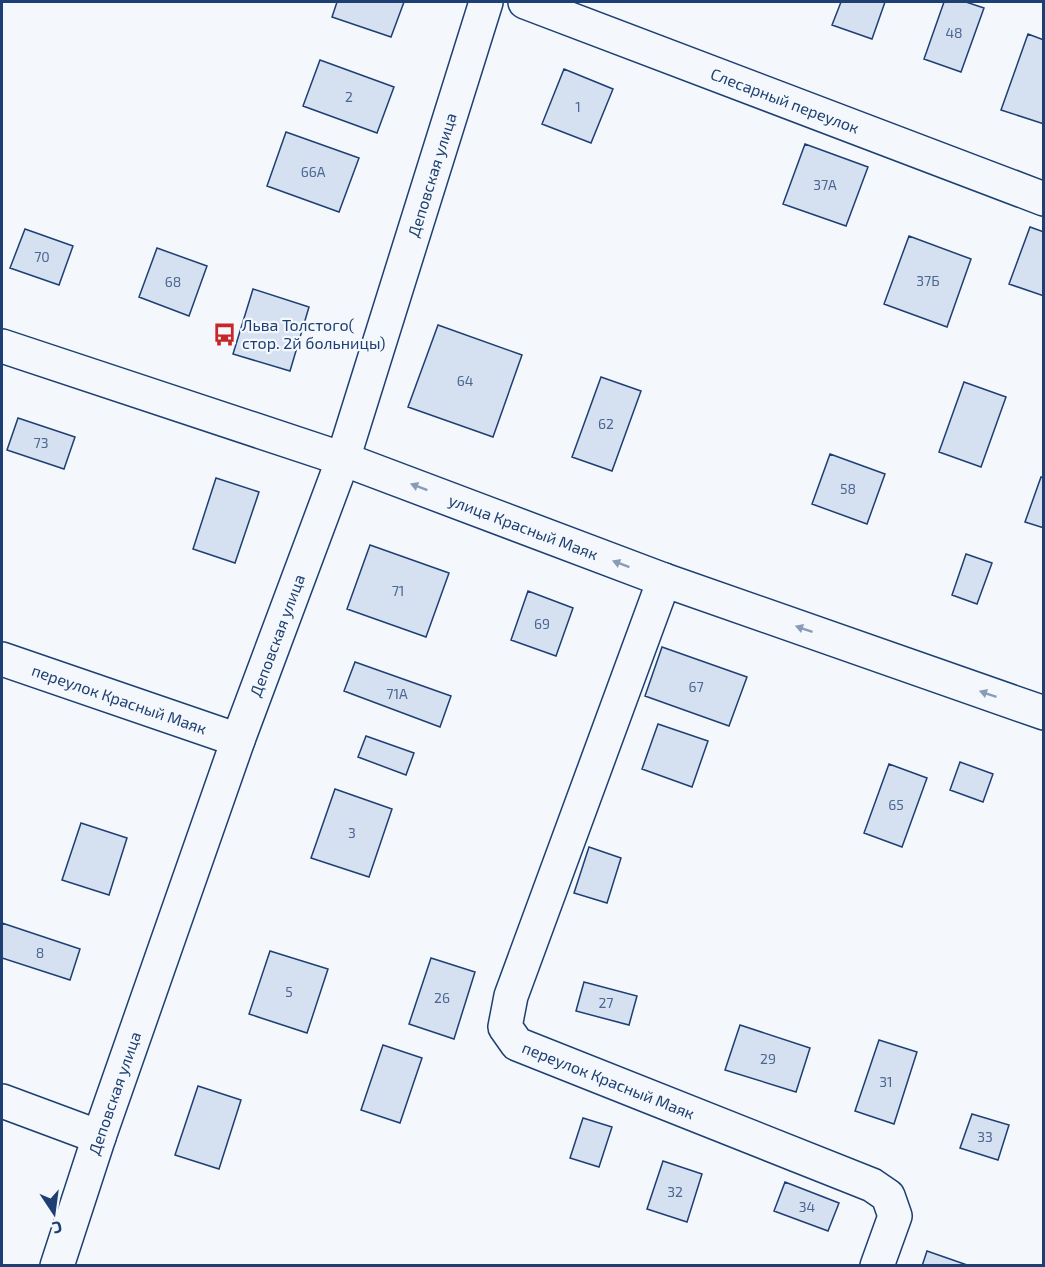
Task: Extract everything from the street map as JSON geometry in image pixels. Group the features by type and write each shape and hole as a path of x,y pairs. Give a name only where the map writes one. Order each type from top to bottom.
{"street":[{"name":"Деповская улица","path":"57,1266 99,1137 237,740 343,459 486,2"},
{"name":"Слесарный переулок","path":"525,2 1044,199"},
{"name":"улица Красный Маяк","path":"2,346 343,459 664,580 1044,713"},
{"name":"переулок Красный Маяк","path":"664,580 511,996 505,1027 517,1044 873,1185 888,1196 896,1216 878,1266"},
{"name":"переулок Красный Маяк","path":"2,659 237,740"},
{"path":"2,1101 99,1137"}],"building":[{"path":"337,2 404,2 391,37 332,17"},
{"path":"841,2 885,2 872,39 832,25"},
{"path":"944,2 966,2 984,8 961,72 924,59"},
{"path":"1028,34 1044,40 1044,124 1001,110"},
{"path":"320,60 394,87 377,133 303,106"},
{"path":"564,69 613,89 591,143 542,124"},
{"path":"286,132 359,158 339,212 267,186"},
{"path":"805,144 868,167 846,226 783,204"},
{"path":"1030,227 1044,232 1044,296 1009,284"},
{"path":"25,229 73,246 59,285 10,268"},
{"path":"909,236 971,259 947,327 884,304"},
{"path":"157,248 207,266 189,316 139,297"},
{"path":"253,289 309,307 290,371 233,354"},
{"path":"438,325 522,355 493,437 408,407"},
{"path":"601,377 641,391 612,471 572,457"},
{"path":"964,382 1006,397 981,467 939,452"},
{"path":"18,418 75,437 64,469 7,450"},
{"path":"830,454 885,474 867,524 812,504"},
{"path":"1041,477 1044,478 1044,528 1025,522"},
{"path":"216,478 259,492 235,563 193,549"},
{"path":"370,545 449,573 426,637 347,609"},
{"path":"966,554 992,563 977,604 952,595"},
{"path":"528,591 573,608 556,656 511,640"},
{"path":"662,647 747,677 729,726 645,696"},
{"path":"355,662 451,696 440,727 344,691"},
{"path":"658,724 708,741 692,787 642,769"},
{"path":"366,736 414,753 406,775 358,757"},
{"path":"960,762 993,774 983,802 950,790"},
{"path":"889,764 927,778 902,847 864,833"},
{"path":"335,789 392,809 369,877 311,858"},
{"path":"81,823 127,838 109,895 62,880"},
{"path":"589,847 621,858 607,903 574,893"},
{"path":"2,923 80,949 70,980 2,958"},
{"path":"270,951 328,969 307,1033 249,1014"},
{"path":"431,958 475,972 454,1039 409,1024"},
{"path":"584,982 637,996 629,1025 576,1011"},
{"path":"740,1025 810,1048 796,1092 725,1070"},
{"path":"879,1040 917,1052 894,1124 855,1111"},
{"path":"383,1045 422,1058 400,1123 361,1110"},
{"path":"198,1086 241,1100 219,1169 175,1155"},
{"path":"972,1114 1009,1125 998,1160 960,1148"},
{"path":"583,1118 612,1127 599,1167 570,1158"},
{"path":"663,1161 702,1174 687,1222 647,1209"},
{"path":"785,1182 839,1203 828,1231 774,1211"},
{"path":"927,1251 970,1266 922,1266"}],"place":[{"name":"Льва Толстого( стор. 2й больницы)","path":"224,334"}]}
